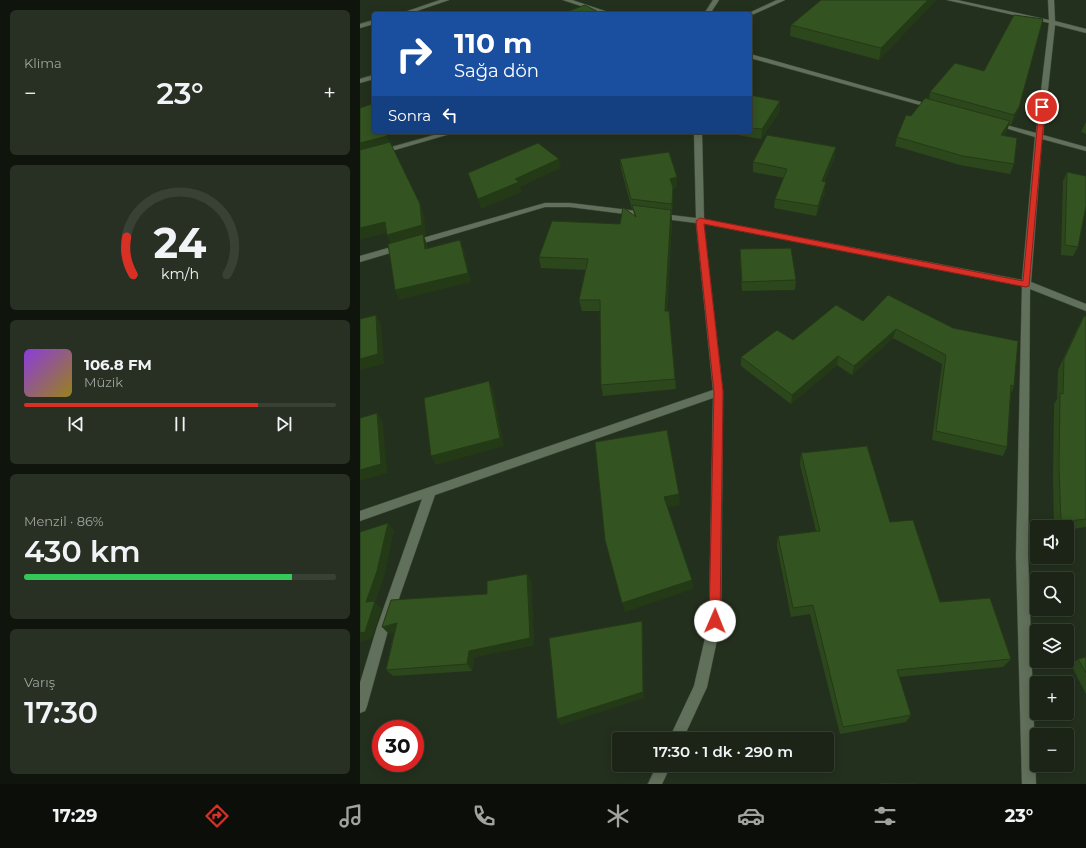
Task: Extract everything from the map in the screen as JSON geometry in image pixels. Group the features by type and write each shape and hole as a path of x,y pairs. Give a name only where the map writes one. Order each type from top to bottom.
{"street":[{"path":"408,12 446,0"},
{"path":"566,0 605,12"},
{"path":"708,12 716,0"},
{"path":"752,13 782,0"},
{"path":"950,0 1015,15 1052,21 1086,32"},
{"path":"1029,784 1022,556 1026,284 1039,136 1052,21 1051,0"},
{"path":"574,12 589,7"},
{"path":"360,26 372,23"},
{"path":"752,57 940,108"},
{"path":"360,81 372,78"},
{"path":"985,121 1086,149"},
{"path":"360,158 446,134"},
{"path":"679,732 700,687 715,621 718,392 700,221 698,134"},
{"path":"360,259 545,205 570,205 700,221 1026,284 1086,308"},
{"path":"360,516 718,392"},
{"path":"360,706 383,627 431,491"},
{"path":"655,784 661,772"}],"building":[{"path":"821,0 928,0 881,48 791,25"},
{"path":"585,5 598,12 566,12"},
{"path":"1014,15 1043,19 1019,107 1014,115 930,92 955,63 984,71"},
{"path":"752,95 780,101 762,129 752,128"},
{"path":"925,98 1010,121 1001,135 1017,138 1014,164 963,156 897,137 906,115 911,116"},
{"path":"372,104 372,134 386,134 387,136 360,143 360,108"},
{"path":"767,135 836,147 822,181 826,182 818,206 775,199 787,169 753,162"},
{"path":"390,142 420,204 422,225 387,235 385,222 360,228 360,150"},
{"path":"538,143 559,159 515,179 519,182 478,199 468,173"},
{"path":"669,152 677,177 670,179 673,187 672,204 631,199 620,159"},
{"path":"1067,172 1086,176 1086,206 1078,247 1065,245"},
{"path":"632,205 671,210 665,311 669,311 675,379 601,385 600,300 579,300 588,259 539,257 552,221 620,224 623,207 636,217"},
{"path":"423,234 425,249 460,240 468,273 395,290 388,244"},
{"path":"791,248 796,280 742,282 740,249"},
{"path":"888,295 953,328 1018,341 1014,386 1011,385 1007,447 936,431 946,355 896,329 854,366 838,356 792,395 741,357 777,330 793,340 836,305 863,321"},
{"path":"376,315 378,354 360,359 360,319"},
{"path":"1084,316 1086,316 1086,519 1074,520 1061,520 1059,467 1060,393 1063,394 1064,359"},
{"path":"489,381 500,438 431,456 424,398"},
{"path":"377,413 381,464 360,470 360,418"},
{"path":"667,430 679,494 664,497 692,580 622,603 605,540 595,442"},
{"path":"867,446 890,522 913,520 940,602 990,598 1011,659 897,670 911,715 843,727 813,605 793,608 778,536 820,531 801,453"},
{"path":"388,523 377,571 366,602 375,601 365,632 360,633 360,532"},
{"path":"527,574 530,638 469,651 467,664 386,670 397,623 382,627 391,600 487,594 487,581"},
{"path":"642,621 643,692 557,719 549,638"},
{"path":"1086,657 1086,673 1078,659"},
{"path":"879,783 916,784 880,784"}],"route":[{"path":"715,621 718,392 700,221 1026,284 1042,107"}]}
